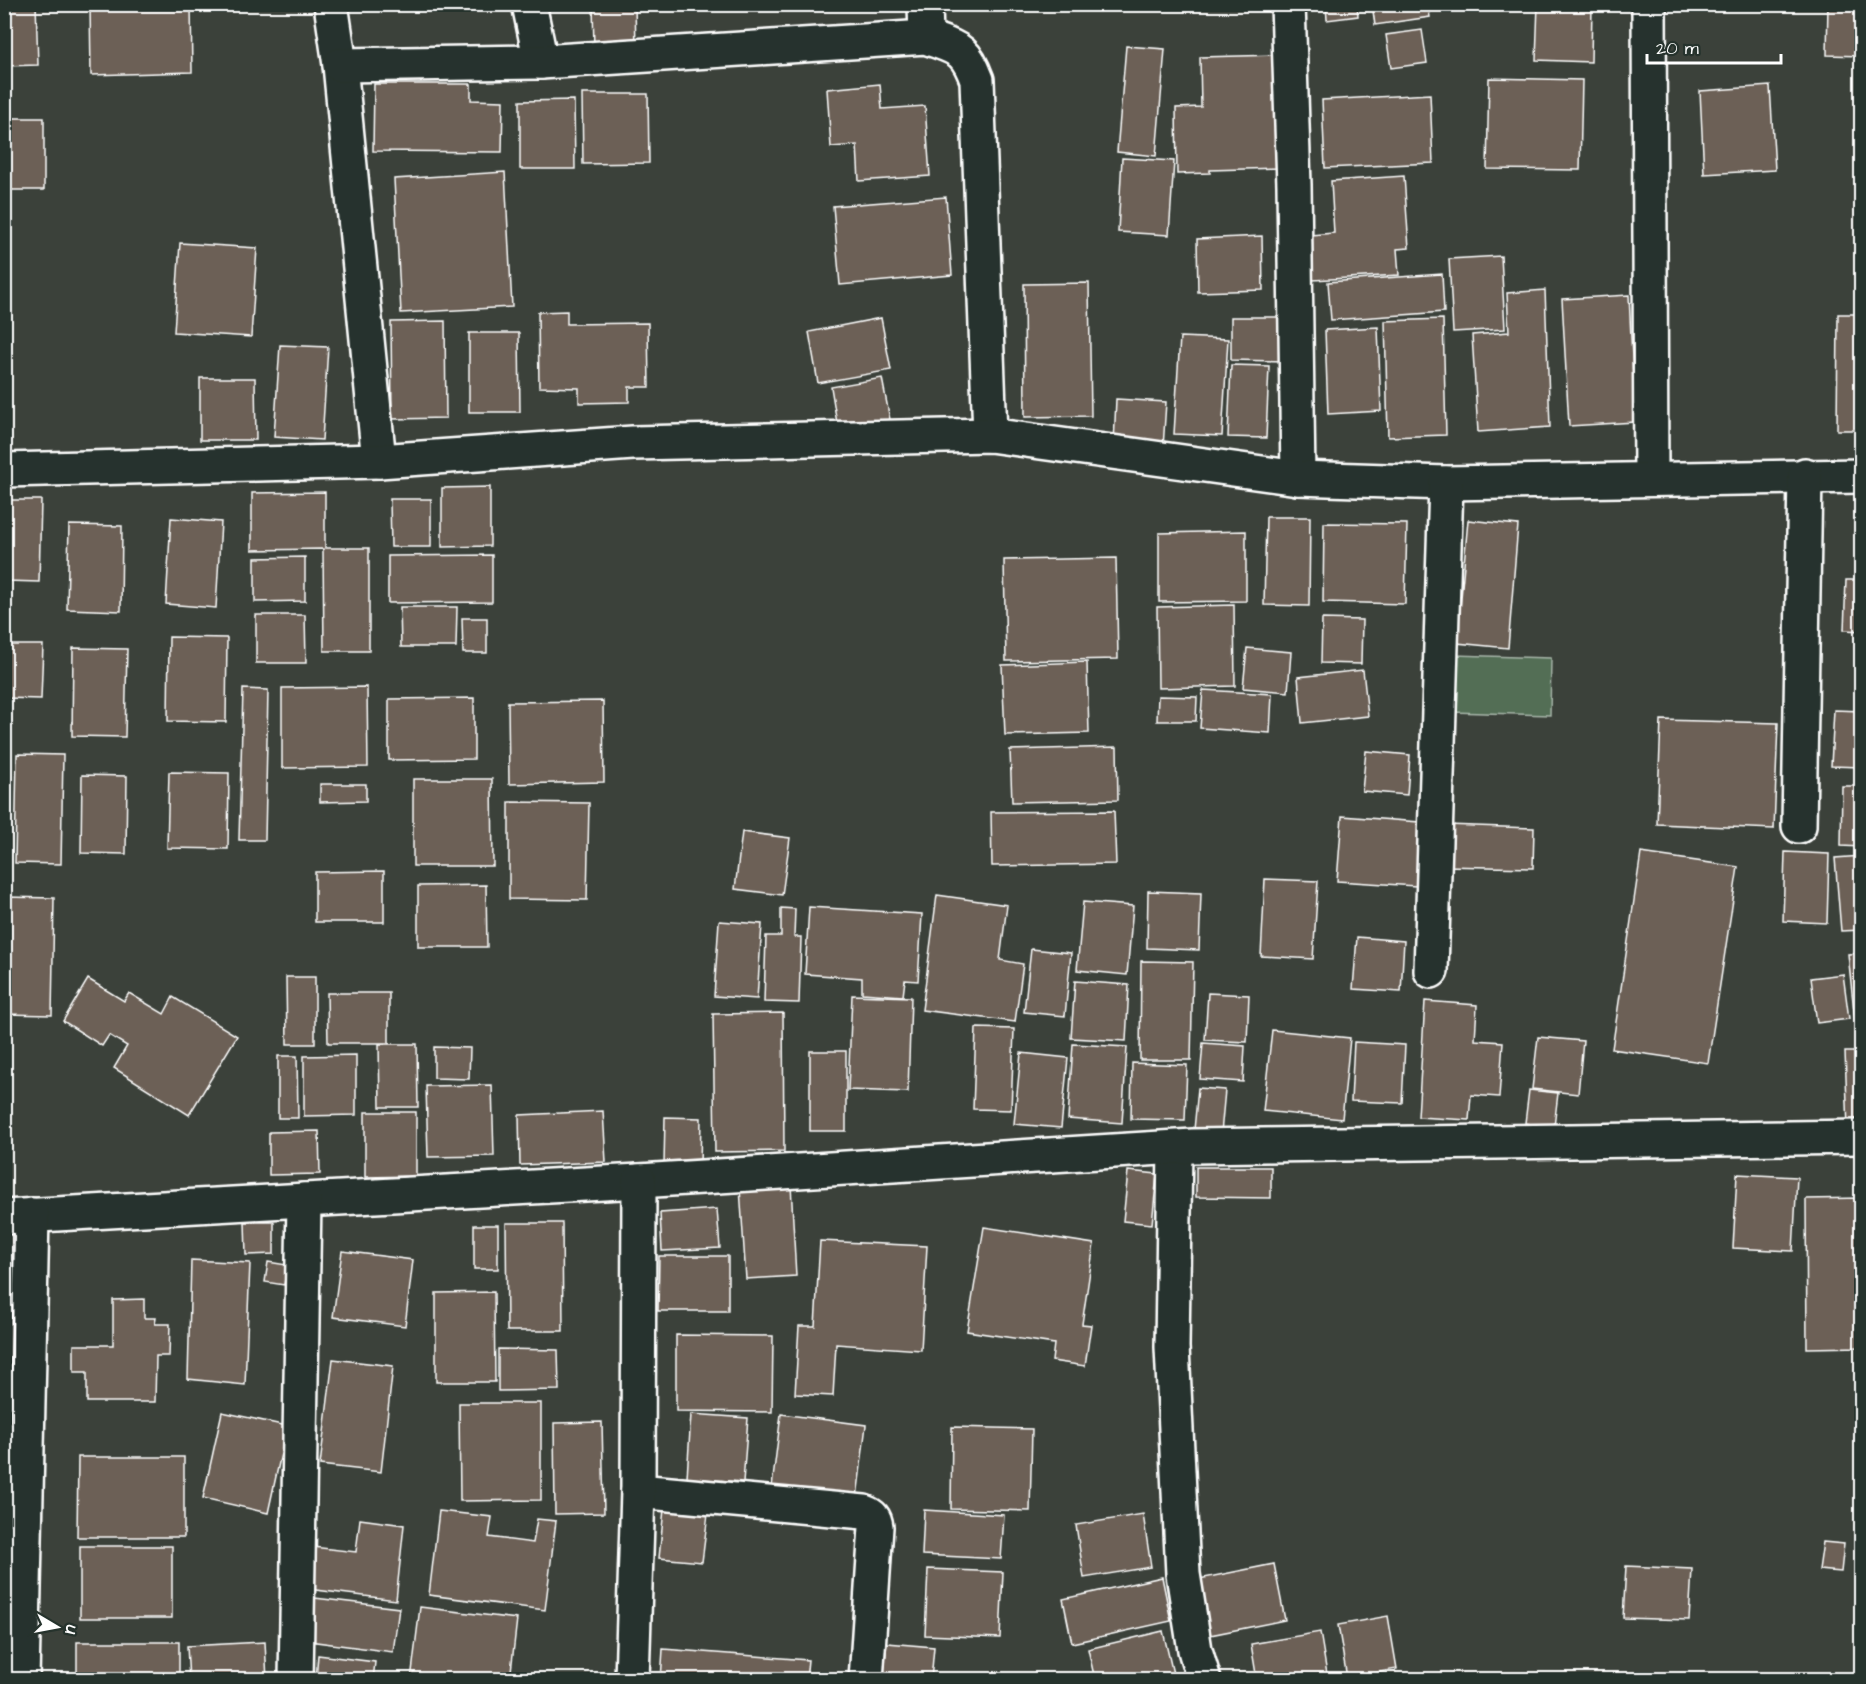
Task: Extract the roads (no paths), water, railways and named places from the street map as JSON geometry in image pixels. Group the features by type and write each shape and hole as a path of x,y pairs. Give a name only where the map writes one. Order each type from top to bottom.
{"street":[{"path":"331,4 340,65 379,461"},
{"path":"529,4 541,62"},
{"path":"925,4 926,37"},
{"path":"1288,4 1294,185 1298,478"},
{"path":"1649,4 1652,479"},
{"path":"340,65 541,62 926,37 958,49 970,61 977,80 990,435"},
{"path":"4,470 379,461 633,443 990,435 1298,478 1446,483 1805,475 1862,476"},
{"path":"1799,826 1805,475"},
{"path":"1431,971 1446,483"},
{"path":"22,1680 18,1216 1175,1148 1862,1137"},
{"path":"1175,1148 1172,1347 1183,1574 1195,1650 1204,1680"},
{"path":"632,1680 638,1491 639,1181"},
{"path":"296,1680 304,1200"},
{"path":"638,1491 864,1512 871,1515 875,1519 876,1527 866,1680"}]}
